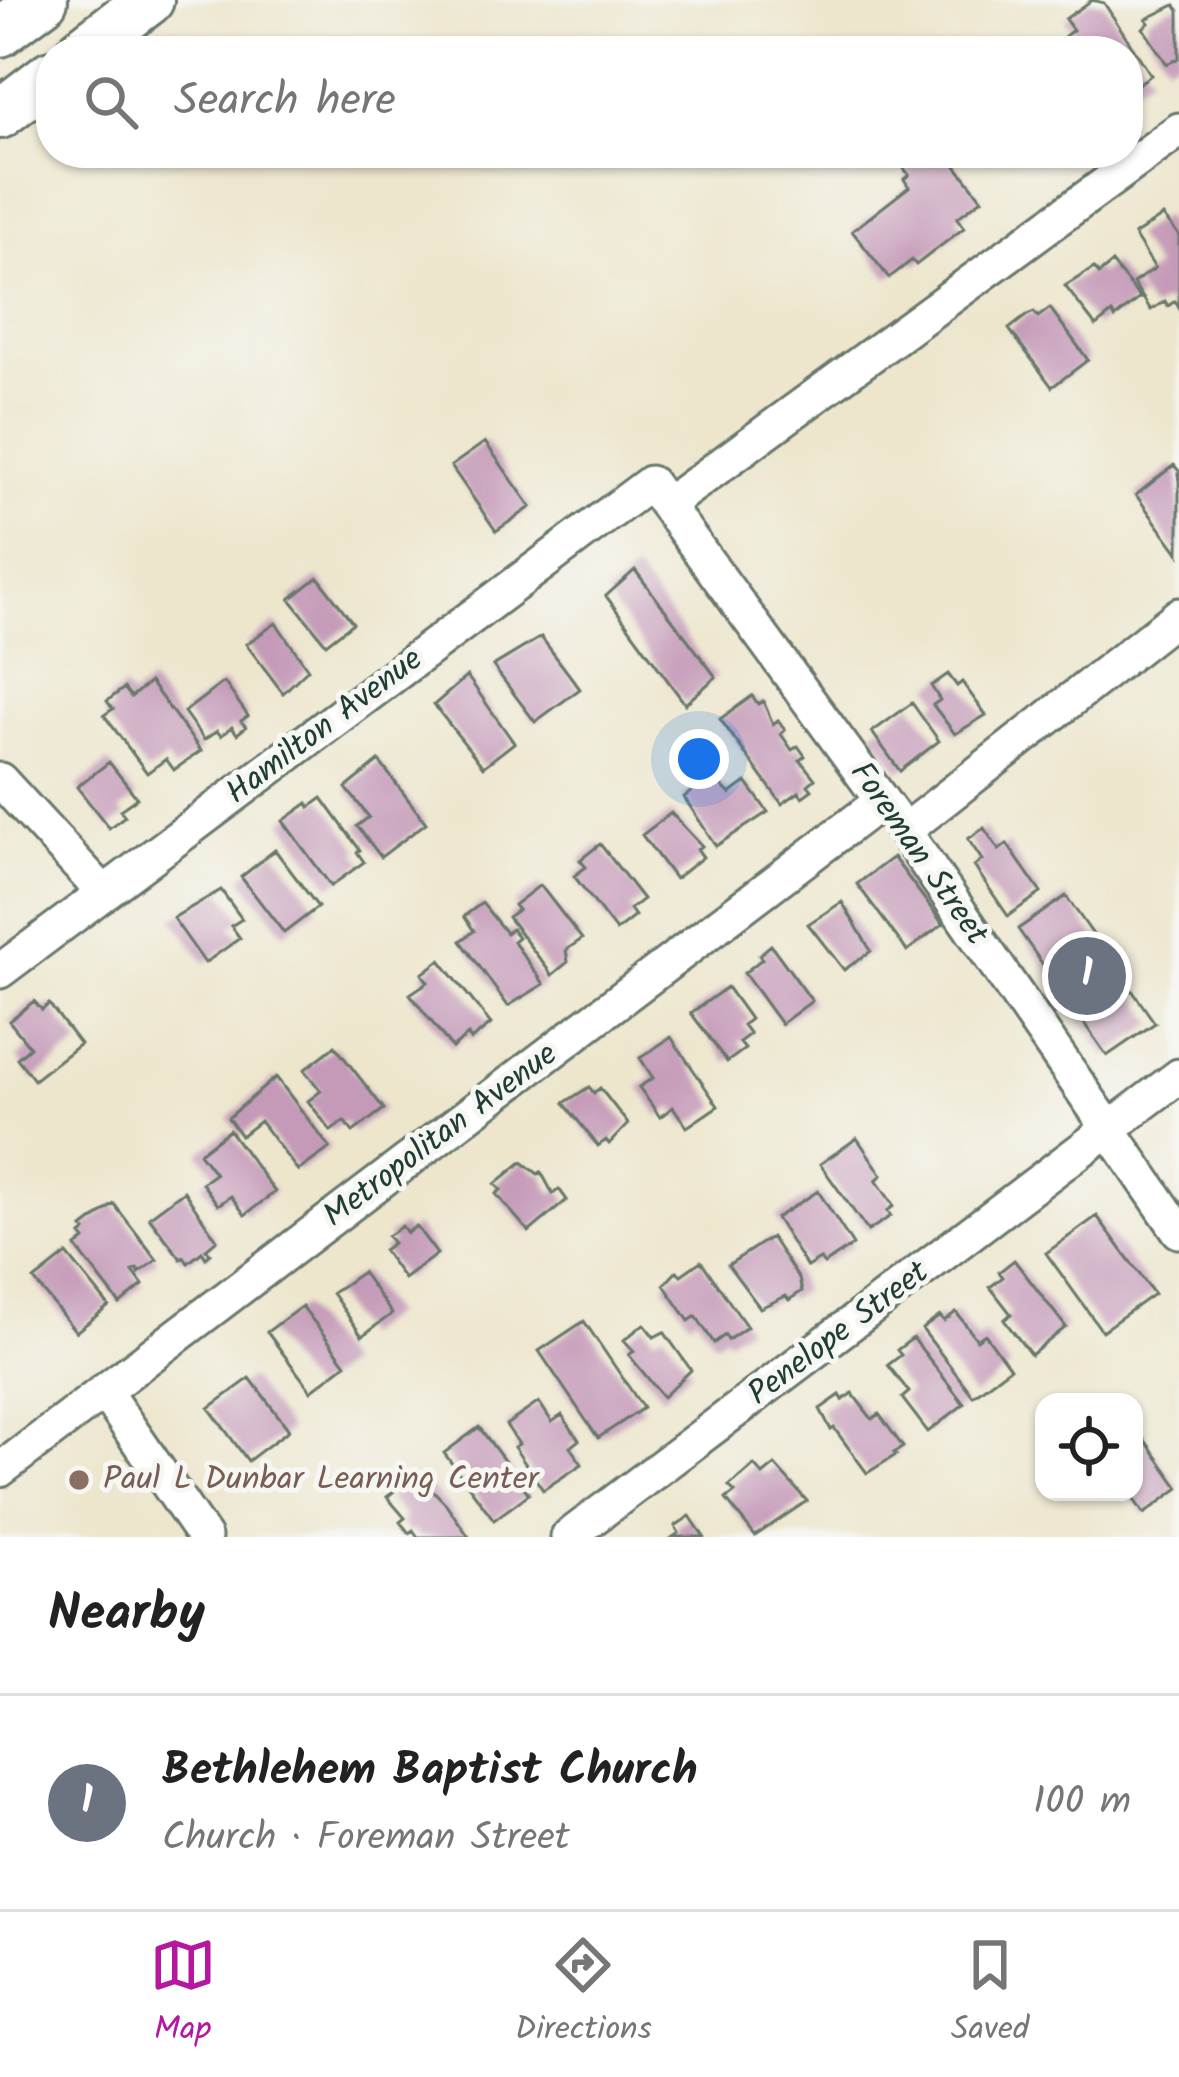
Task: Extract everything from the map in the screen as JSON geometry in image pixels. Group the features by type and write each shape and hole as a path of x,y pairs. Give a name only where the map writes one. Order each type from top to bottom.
{"main road":[{"path":"0,32 43,0"},
{"path":"102,36 149,0"},
{"path":"0,114 36,86"}],"street":[{"name":"Hamilton Avenue","path":"1143,155 1179,130"},
{"name":"Hamilton Avenue","path":"0,971 660,493 1125,168"},
{"name":"Foreman Street","path":"660,493 904,831 1179,1231"},
{"path":"904,831 1179,616"},
{"path":"0,780 104,892"},
{"name":"Metropolitan Avenue","path":"0,1470 882,801"},
{"name":"Penelope Street","path":"568,1537 1179,1076"},
{"path":"104,1391 205,1537"}],"building":[{"path":"1092,0 1104,3 1126,36 1065,36 1073,30 1065,19"},
{"path":"1175,5 1179,58 1167,64 1143,28 1149,23 1146,19"},
{"path":"904,168 958,168 982,199 957,218 964,228 916,265 912,260 889,278 852,231 909,187 904,179 909,175"},
{"path":"1163,216 1179,235 1179,308 1175,301 1168,306 1165,301 1151,310 1133,283 1155,268 1134,235"},
{"path":"1112,263 1140,298 1096,326 1065,286 1094,268 1099,274"},
{"path":"1050,308 1088,360 1052,387 1009,329 1027,315 1034,312 1038,317"},
{"path":"485,442 531,507 496,531 451,466"},
{"path":"1174,465 1179,471 1179,554 1136,495"},
{"path":"635,570 716,677 685,704 606,596"},
{"path":"318,577 353,623 326,644 290,599"},
{"path":"276,623 308,669 283,693 246,644"},
{"path":"541,637 580,689 535,722 493,666"},
{"path":"948,674 957,686 962,682 986,715 955,734 933,705 940,700 931,686"},
{"path":"467,676 514,743 483,767 434,705"},
{"path":"150,682 201,751 174,770 166,759 147,773 104,715 113,709 107,701 124,688 131,697"},
{"path":"224,682 248,716 241,721 246,727 237,734 232,727 221,736 217,731 204,740 184,712"},
{"path":"752,696 758,704 763,701 773,724 778,720 792,750 798,746 805,756 800,760 815,779 808,785 812,790 802,797 799,792 782,804 720,719"},
{"path":"912,703 939,741 900,771 872,732"},
{"path":"379,761 426,823 381,857 357,826 369,817 346,788"},
{"path":"109,762 137,798 120,810 125,816 109,828 77,787"},
{"path":"712,776 730,794 746,782 768,812 716,846 684,797"},
{"path":"322,798 364,862 331,886 283,821"},
{"path":"671,813 702,846 697,849 703,857 675,879 642,835"},
{"path":"984,828 999,850 1007,844 1041,893 1008,916 974,866 982,860 968,839"},
{"path":"600,844 643,899 630,909 635,916 616,931 574,876 586,867 580,860"},
{"path":"275,850 318,907 284,933 241,877"},
{"path":"893,857 943,924 907,951 857,884"},
{"path":"540,885 582,939 566,950 568,962 552,975 508,917 518,910 514,905"},
{"path":"221,890 242,919 231,926 240,938 205,963 173,918"},
{"path":"1066,896 1155,1023 1107,1056 1018,929"},
{"path":"842,902 871,951 844,970 808,924"},
{"path":"482,903 506,933 512,929 518,937 513,941 544,984 508,1006 461,941 474,931 464,916"},
{"path":"771,945 812,1001 781,1024 744,973"},
{"path":"440,960 491,1024 452,1048 410,994 428,982 422,974"},
{"path":"727,987 750,1019 743,1025 750,1034 739,1042 745,1049 727,1062 691,1013"},
{"path":"34,1001 42,1010 49,1004 80,1044 34,1080 17,1058 30,1047 9,1021"},
{"path":"671,1037 718,1106 687,1127 673,1107 660,1117 639,1087 653,1078 640,1058"},
{"path":"335,1046 384,1109 353,1132 344,1121 331,1131 308,1101 321,1091 304,1070"},
{"path":"276,1077 330,1148 298,1171 260,1121 241,1136 228,1118"},
{"path":"589,1087 594,1093 600,1088 628,1124 609,1144 606,1140 598,1146 564,1103"},
{"path":"229,1130 275,1192 245,1215 231,1196 218,1205 202,1183 215,1174 199,1153"},
{"path":"857,1138 882,1175 876,1180 894,1206 887,1211 891,1216 868,1231 820,1164"},
{"path":"522,1162 541,1172 553,1194 559,1189 567,1200 529,1232 496,1194 501,1190 495,1184"},
{"path":"184,1191 217,1240 206,1249 211,1254 206,1258 202,1252 188,1263 149,1217"},
{"path":"818,1191 853,1245 824,1264 820,1259 807,1267 776,1218"},
{"path":"114,1204 157,1260 139,1273 133,1271 143,1285 120,1304 76,1247 85,1240 83,1228"},
{"path":"1097,1216 1154,1294 1102,1331 1046,1253"},
{"path":"402,1226 407,1233 416,1226 437,1254 404,1279 383,1250 393,1243 387,1236"},
{"path":"771,1237 802,1291 760,1308 728,1265"},
{"path":"67,1254 109,1306 76,1332 34,1280"},
{"path":"1014,1260 1066,1327 1031,1355 1004,1320 1011,1314 990,1287"},
{"path":"701,1261 747,1327 728,1340 725,1335 714,1343 696,1316 689,1321 664,1285 677,1271 681,1275"},
{"path":"362,1272 392,1314 362,1336 332,1293"},
{"path":"302,1306 346,1364 311,1391 267,1332"},
{"path":"956,1312 977,1340 985,1334 1010,1368 973,1396 922,1329"},
{"path":"584,1321 643,1408 598,1438 539,1351"},
{"path":"644,1324 654,1337 664,1332 691,1370 663,1397 629,1355 634,1351 624,1340"},
{"path":"913,1338 964,1404 928,1432 902,1398 909,1392 888,1365"},
{"path":"250,1378 289,1430 248,1461 209,1408"},
{"path":"852,1393 872,1419 879,1414 903,1447 867,1473 820,1409"},
{"path":"539,1402 552,1422 562,1415 579,1440 570,1447 582,1464 543,1490 514,1447 519,1444 506,1425"},
{"path":"479,1427 529,1494 494,1520 444,1453"},
{"path":"1143,1437 1179,1488 1144,1514 1135,1501 1143,1501"},
{"path":"754,1465 763,1475 775,1465 807,1501 755,1536 726,1499 735,1492 729,1486"},
{"path":"423,1480 469,1537 418,1537 400,1522 405,1518 387,1497 406,1481 412,1488"},
{"path":"690,1516 704,1537 673,1537 679,1533 675,1526"}],"place":[{"name":"Bethlehem Baptist Church","path":"1087,976"},
{"name":"Paul L Dunbar Learning Center","path":"79,1480"}]}
